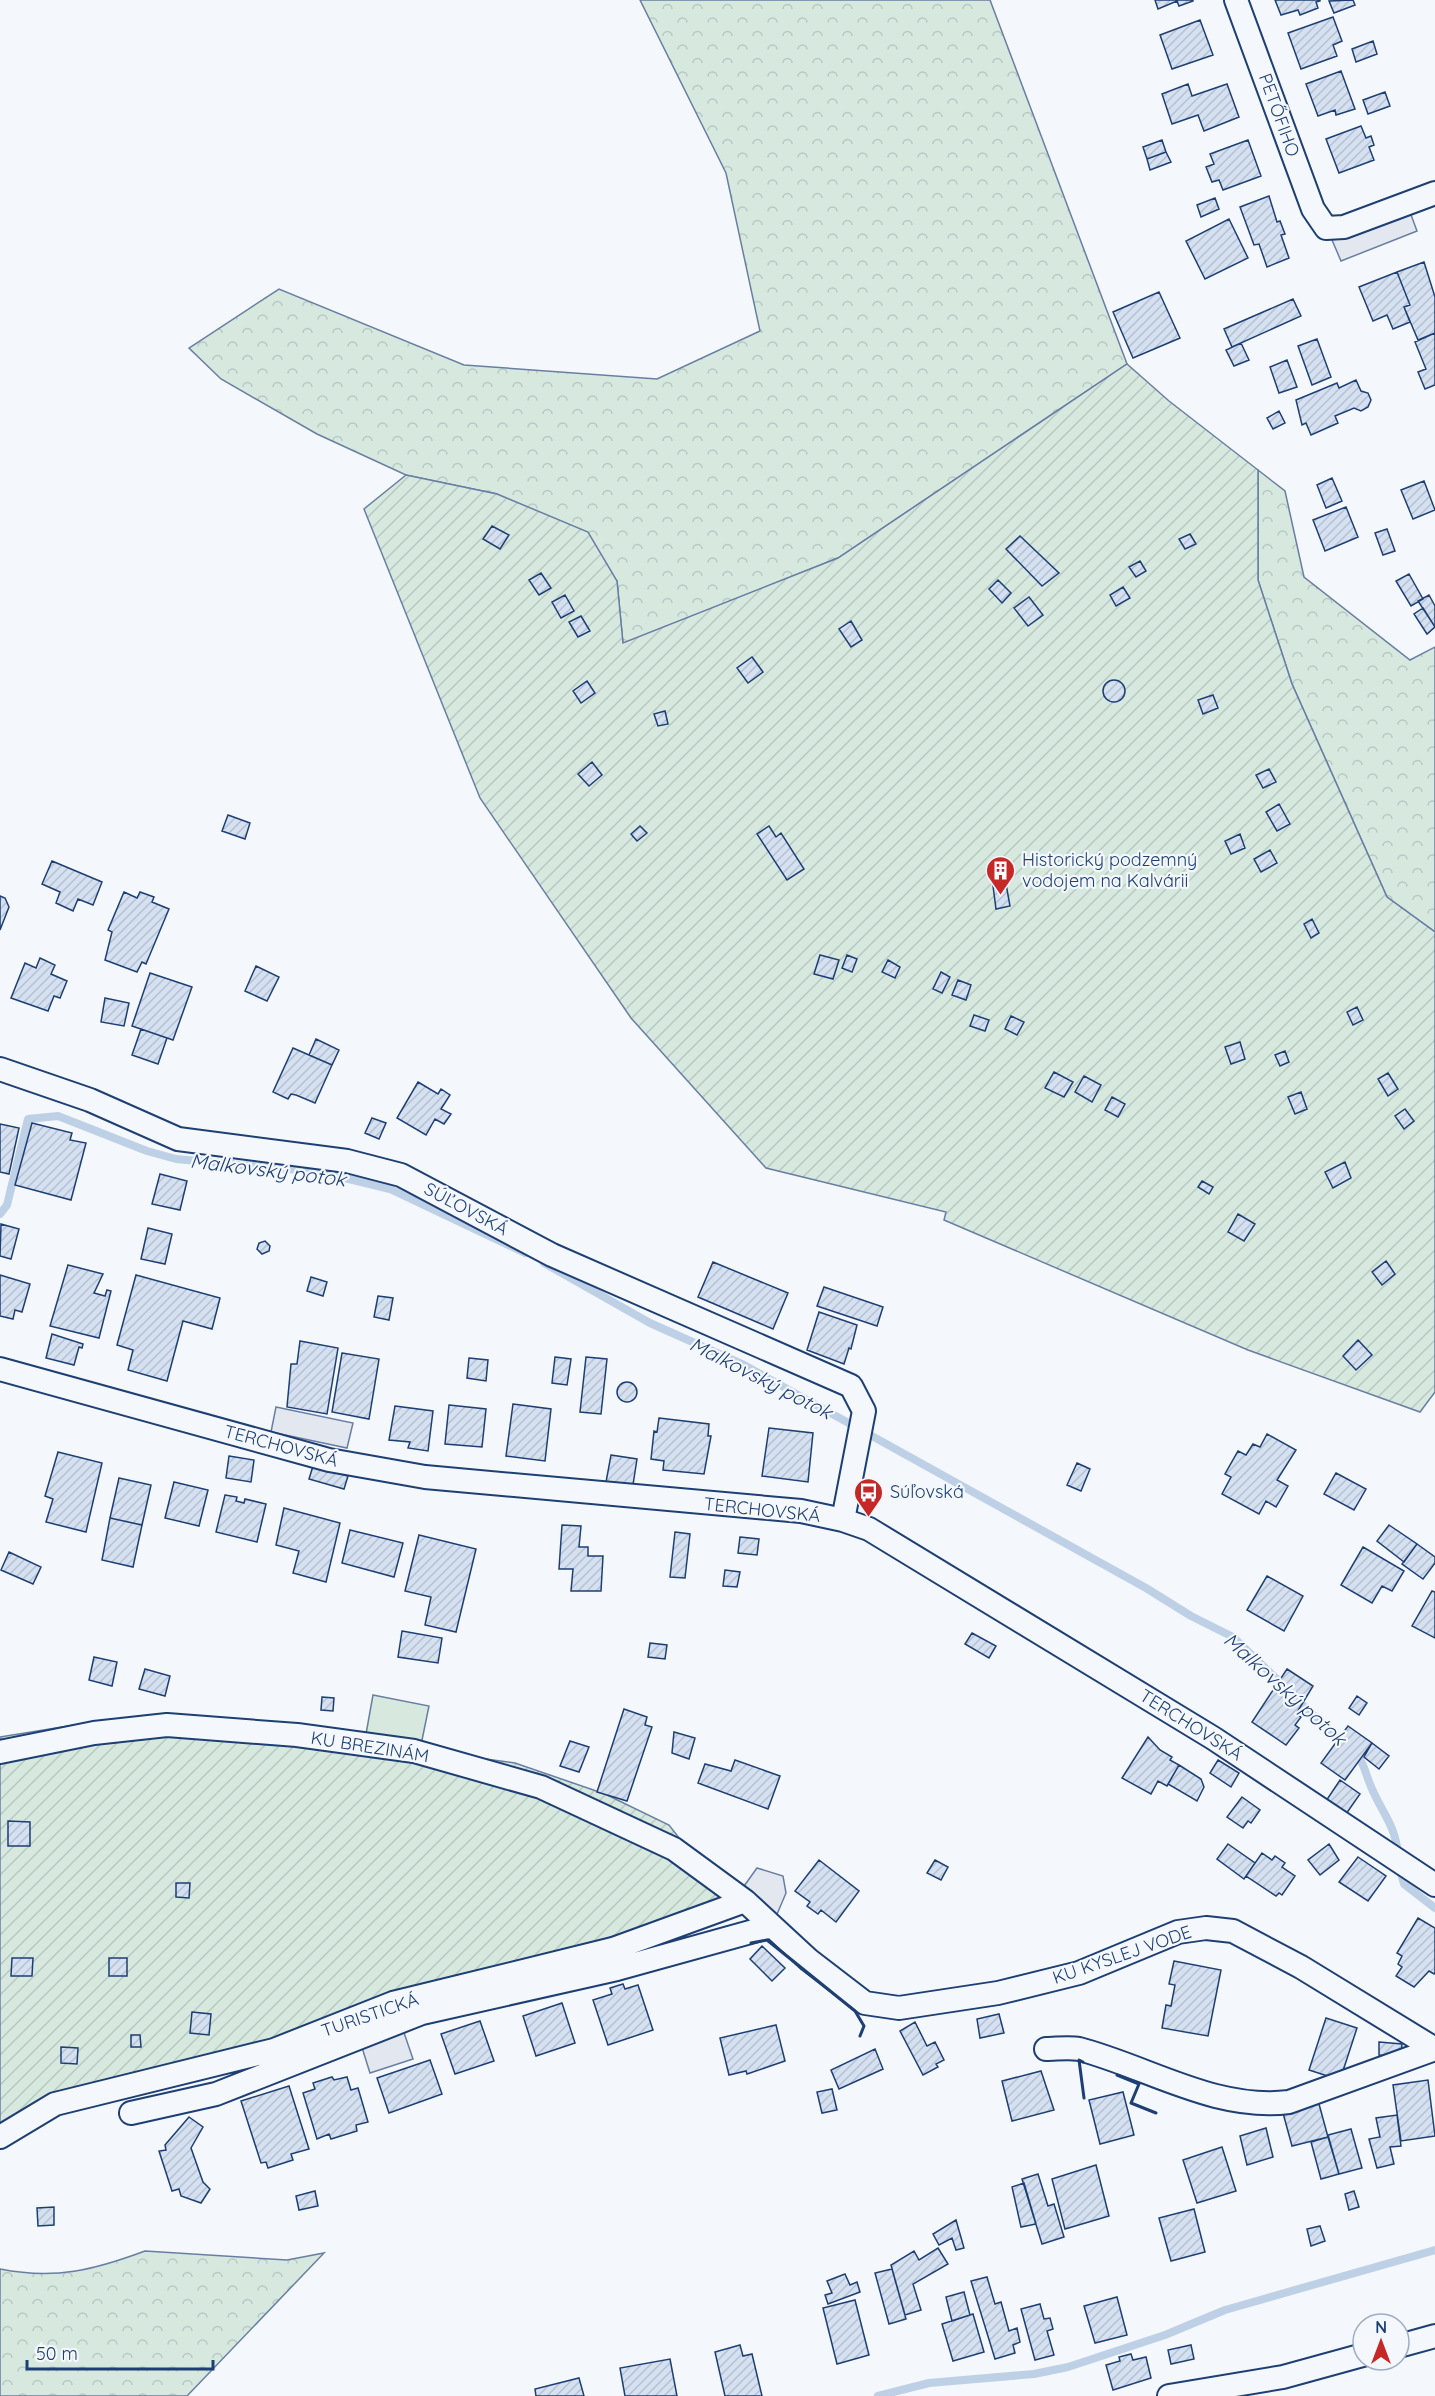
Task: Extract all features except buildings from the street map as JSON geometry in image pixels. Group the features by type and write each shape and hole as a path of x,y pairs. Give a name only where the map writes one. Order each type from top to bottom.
{"street":[{"name":"PETŐFIHO","path":"1236,0 1313,208 1326,228 1344,227 1435,193"},
{"name":"SÚĽOVSKÁ","path":"0,1069 90,1100 178,1139 346,1161 401,1175 552,1255 851,1386 864,1411 843,1520"},
{"name":"TERCHOVSKÁ","path":"0,1369 329,1460 414,1475 650,1499 801,1511 843,1520 879,1535 1213,1738 1435,1885"},
{"name":"KU BREZINÁM","path":"0,1752 94,1732 166,1725 297,1735 414,1751 541,1787 674,1849 745,1901"},
{"name":"KU KYSLEJ VODE","path":"745,1901 809,1959 865,2003 899,2008 998,1993 1079,1973 1178,1932 1206,1928 1233,1931 1301,1966 1435,2049"},
{"name":"TURISTICKÁ","path":"0,2136 55,2104 274,2050 393,2003 613,1949 745,1901"},
{"name":"TURISTICKÁ","path":"131,2113 216,2094 422,2013 617,1970 772,1926"},
{"name":"KU KYSLEJ VODE","path":"1046,2049 1077,2049 1195,2090 1265,2105 1289,2102 1435,2049"},
{"path":"1411,2343 1435,2336"},
{"path":"1169,2396 1283,2377 1351,2358"}],"green space":[{"path":"640,0 990,0 1127,364 838,558 623,644 617,581 497,494 406,475 317,434 221,379 189,348 279,289 464,365 657,379 760,331 726,173"},
{"path":"1127,364 1169,401 1258,470 1258,580 1292,684 1387,897 1435,932 1435,1392 1420,1412 1248,1350 944,1220 946,1212 766,1168 631,1018 480,798 364,509 406,475 497,494 588,532 617,581 623,643 838,558"},
{"path":"1258,470 1285,491 1304,577 1410,660 1435,647 1435,932 1387,897 1292,684 1258,580"},
{"path":"373,1695 429,1706 421,1745 366,1734"},
{"path":"93,1722 254,1728 515,1763 605,1794 669,1825 727,1899 664,1934 54,2113 0,2144 0,1737"},
{"path":"145,2251 287,2260 324,2253 187,2396 0,2396 0,2269 39,2274 74,2271"}],"shaded area":[{"path":"1407,204 1417,231 1341,261 1329,233"},
{"path":"276,1407 353,1423 347,1448 271,1432"},
{"path":"757,1868 783,1876 786,1893 772,1926 737,1896"},
{"path":"400,2021 413,2059 370,2073 359,2038"}],"waterway":[{"name":"Malkovský potok","path":"0,1214 7,1205 28,1119 58,1116 147,1151 176,1159 320,1172 390,1189 525,1253"},
{"name":"Malkovský potok","path":"544,1263 650,1323 744,1365 1146,1588 1191,1616 1233,1637 1286,1688"},
{"name":"Malkovský potok","path":"1296,1699 1345,1744"},
{"name":"Malkovský potok","path":"1354,1752 1363,1764 1372,1789 1391,1827 1398,1854"},
{"name":"Malkovský potok","path":"1399,1866 1404,1884 1435,1908"},
{"path":"878,2396 929,2383 1034,2374 1068,2367 1165,2335 1225,2310 1435,2250"}],"wall":[{"path":"751,1943 767,1940 855,2011 864,2026 860,2036"},
{"path":"1083,2062 1079,2060 1084,2098"},
{"path":"1117,2075 1139,2084 1131,2103 1156,2113"}],"place":[{"name":"Historický podzemný vodojem na Kalvárii","path":"1001,896"},
{"name":"Súľovská","path":"869,1518"}]}
